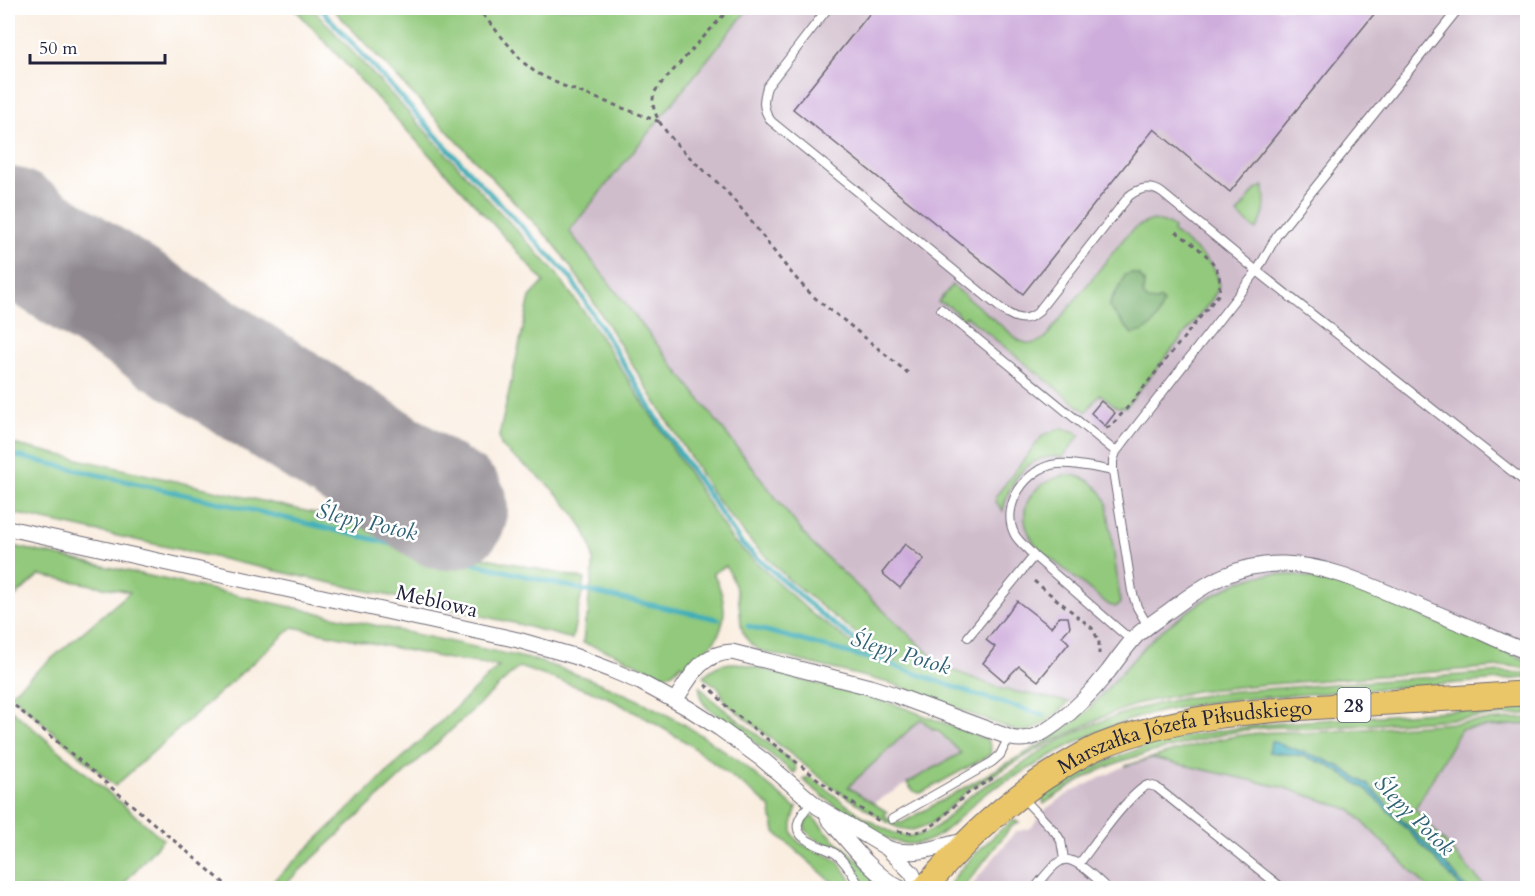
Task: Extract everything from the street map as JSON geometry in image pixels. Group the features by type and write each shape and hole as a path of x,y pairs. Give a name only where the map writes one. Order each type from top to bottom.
{"main road":[{"name":"Marszałka Józefa Piłsudskiego","path":"925,888 968,840 1020,795 1045,777 1100,746 1150,730 1194,720 1289,709 1527,693"}],"street":[{"name":"Meblowa","path":"8,528 518,640 574,656 611,670 640,682 675,701 732,737 763,760 815,804 880,875 890,884 900,888"},
{"path":"675,701 695,670 703,662 717,654 732,652 895,694 1009,737 1022,740 1036,737 1067,716 1080,704 1132,640 1148,626 1212,581 1246,567 1262,565 1304,565 1349,576 1527,651"},
{"name":"Meblowa","path":"815,804 894,851 917,852 968,840"},
{"name":"Meblowa","path":"887,848 912,873 919,888"}],"lane":[{"path":"828,8 767,87 764,111 771,121 1009,315 1024,319 1037,314 1126,200 1134,192 1152,188 1162,193 1527,484"},
{"path":"1148,626 1137,607 1132,591 1113,471 1116,452 1257,271 1277,235 1459,8"},
{"path":"941,309 1116,452"},
{"path":"1113,471 1057,464 1040,469 1030,477 1014,498 1010,515 1014,534 1034,556 1132,640"},
{"path":"968,637 1034,556"},
{"path":"892,819 992,762 1000,755 1009,737"},
{"path":"1079,864 1129,800 1139,789 1148,785 1156,787 1282,888"},
{"path":"1020,795 1056,833 1061,841 1064,859"},
{"path":"815,804 800,817 797,824 801,835 839,857 861,888"},
{"path":"1035,888 1057,863 1064,859 1074,860 1107,888"}],"path":[{"path":"477,8 524,63 535,72 561,85 660,122"},
{"path":"730,8 659,86 653,96 660,122 669,137 726,192 807,291 908,373"},
{"path":"1103,427 1111,426 1127,408 1218,295 1221,283 1215,264 1174,230"},
{"path":"1034,581 1096,632 1100,645 1097,659"},
{"path":"701,682 713,691 728,708 813,775 866,814 886,825"},
{"path":"8,700 230,888"},
{"path":"892,828 906,833 929,828 942,819 967,794 1000,774"}],"shaded area":[{"path":"749,8 1527,8 1527,662 1259,676 1093,707 1002,689 944,667 811,543 569,231"},
{"path":"921,719 961,753 873,803 847,787"},
{"path":"1527,724 1527,888 1486,888 1415,809 1461,729"},
{"path":"1151,758 1285,788 1351,810 1428,888 969,888 1015,832 1031,828 1047,808 1071,792 1125,766"}],"green space":[{"path":"294,8 312,8 556,273 587,316 732,540 811,613 866,653 897,661 833,616 788,579 751,542 716,499 579,279 554,244 332,8 749,8 569,231 811,543 944,667 1002,689 1069,702 1039,726 1024,732 1010,729 893,684 761,651 747,640 744,634 737,593 726,566 713,573 723,601 721,628 711,645 686,668 681,664 672,673 661,675 611,652 583,643 585,622 589,613 593,567 591,548 586,535 570,509 539,477 506,451 501,445 499,436 530,297 544,282"},
{"path":"1264,186 1264,214 1256,230 1237,214 1256,189"},
{"path":"1152,220 1174,228 1173,232 1203,256 1216,272 1218,289 1211,301 1126,407 1117,407 1100,394 1086,412 966,316 963,320 949,306 938,302 952,285 1020,341 1039,342 1045,338 1126,236 1138,226","holes":["1144,282 1143,295 1148,300 1156,302 1132,334 1109,307 1112,297 1121,286"]},
{"path":"1131,273 1140,276 1144,282 1143,295 1148,300 1160,299 1163,303 1149,328 1132,334 1109,307 1125,275"},
{"path":"1060,428 1080,435 1063,457 1040,459 1022,471 1010,489 1003,511 996,502 996,496 1043,435"},
{"path":"8,443 402,533 417,543 585,579 572,639 518,624 8,512"},
{"path":"1067,475 1080,477 1092,483 1101,492 1107,504 1120,598 1120,603 1116,607 1109,605 1039,549 1030,537 1026,525 1027,503 1041,485"},
{"path":"8,545 534,660 610,687 682,723 745,766 795,808 797,807 792,825 796,839 808,848 837,861 856,888 839,888 775,832 770,807 686,742 605,696 519,667 281,888 266,888 499,666 449,659 293,627 115,786 10,694 130,592 39,575 8,603"},
{"path":"1271,574 1297,575 1382,599 1528,661 1527,669 1510,666 1259,685 1196,691 1141,703 1105,716 1047,744 969,789 931,824 913,830 892,825 836,790 726,703 719,688 703,677 721,665 743,664 897,705 988,740 991,748 990,755 921,793 916,792 907,783 961,753 938,731 921,719 848,787 887,812 884,815 892,821 902,823 1045,742 1073,723 1091,707 1145,646 1161,631 1201,602 1238,582"},
{"path":"1501,672 1527,673 1527,678 1229,700 1139,717 1108,728 1052,755 985,794 943,832 923,842 911,844 885,837 870,829 803,780 811,777 874,823 901,835 912,836 930,831 976,791 1014,770 1044,749 1091,726 1141,708 1235,691"},
{"path":"700,687 715,702 795,764 796,771 794,773 710,710 702,700"},
{"path":"1527,705 1527,714 1306,729 1276,727 1231,733 1125,760 1083,779 1044,804 1042,798 1073,778 1110,760 1138,749 1193,735 1268,724"},
{"path":"8,707 163,839 120,888 8,888"},
{"path":"1527,718 1527,724 1461,729 1415,809 1486,888 1466,888 1442,860 1368,785 1321,758 1271,742 1269,752 1303,756 1328,765 1366,789 1462,888 1428,888 1351,810 1285,788 1152,758 1125,766 1168,753 1213,740 1259,733 1304,733"},
{"path":"811,815 864,867 876,888 866,888 845,857 836,849 810,835 804,825"},
{"path":"1013,820 1019,822 1011,827 963,888 948,888 967,862"}],"water":[{"path":"1271,741 1321,758 1368,785 1442,860 1466,888 1462,888 1366,789 1328,765 1303,756 1269,752"}],"building":[{"path":"874,8 1379,8 1230,192 1154,129 1023,294 793,109"},
{"path":"1101,401 1115,413 1105,426 1091,413"},
{"path":"905,544 924,559 900,588 882,573"},
{"path":"1017,601 1051,627 1059,617 1068,617 1070,627 1062,636 1069,643 1038,681 1019,666 1004,681 983,663 995,647 986,640"}],"waterway":[{"path":"320,8 462,164 570,277 665,431 741,543 823,616 886,663"},
{"name":"Ślepy Potok","path":"8,454 600,594 718,619"},
{"name":"Ślepy Potok","path":"748,626 886,663 1043,715"}],"runway":[{"path":"8,228 447,509"}]}
